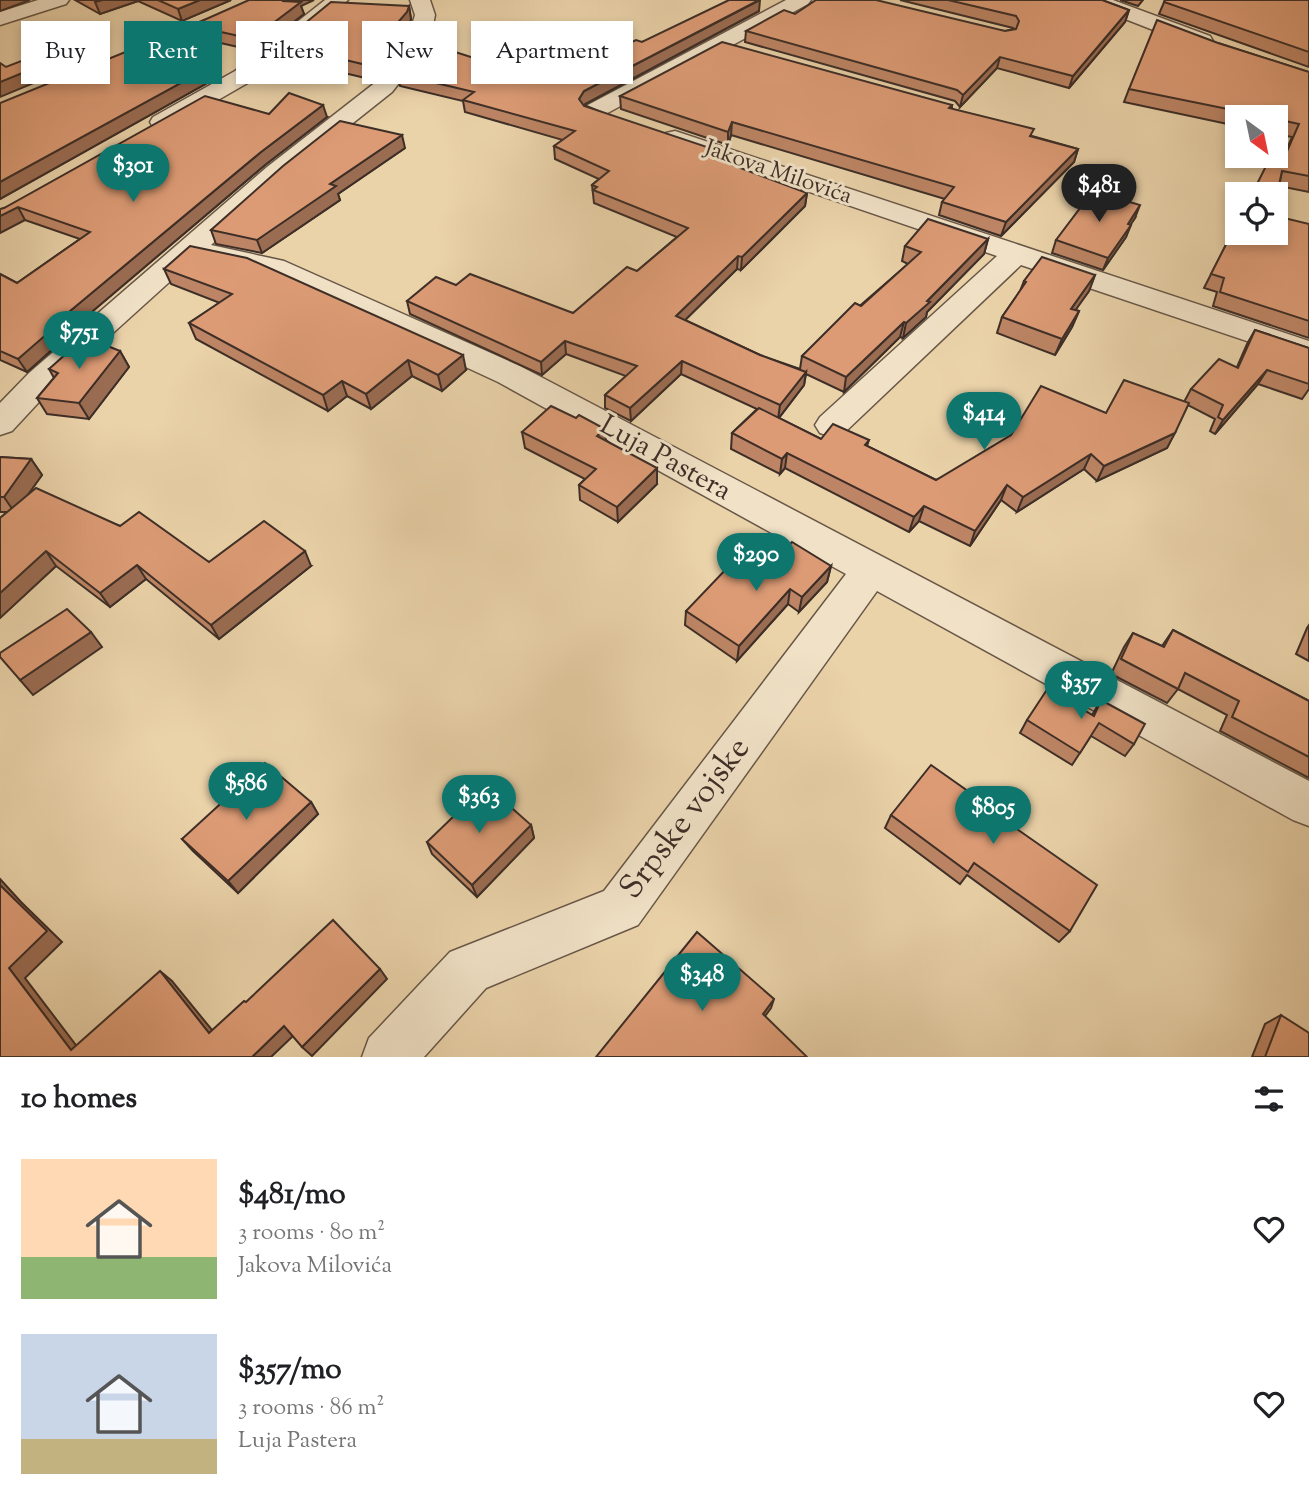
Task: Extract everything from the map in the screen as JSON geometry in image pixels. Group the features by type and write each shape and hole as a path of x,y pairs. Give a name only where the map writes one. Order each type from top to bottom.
{"street":[{"path":"0,19 59,0"},
{"path":"142,133 243,76 338,0"},
{"path":"0,423 40,381 275,172 384,87 420,35 425,15 421,0"},
{"name":"Jakova Milovića","path":"801,0 731,48 594,111 1309,352"},
{"path":"1094,0 1221,48"},
{"path":"1147,19 1171,6"},
{"name":"Luja Pastera","path":"192,246 201,251 274,267 509,374 1309,805"},
{"path":"832,425 1016,254"},
{"name":"Srpske vojske","path":"388,1057 468,970 621,908 870,570"}],"building":[{"path":"158,0 200,0 178,9"},
{"path":"249,0 301,2 276,21 236,21 236,35 222,32 222,21 202,21"},
{"path":"729,0 759,0 633,66 633,41 642,42"},
{"path":"816,0 876,0 1005,31 1016,29 1019,21 1016,16 948,0 1102,0 1129,10 1073,76 1000,57 963,95 957,90 746,31 784,10 795,14"},
{"path":"1309,0 1309,52 1164,2"},
{"path":"331,2 409,6 399,21 362,21 362,64 348,61 348,21 308,21"},
{"path":"1157,20 1309,72 1309,176 1282,171 1280,182 1258,182 1265,168 1288,168 1288,149 1299,124 1288,122 1288,105 1225,105 1225,108 1129,89"},
{"path":"722,42 952,105 949,108 1034,129 1030,136 1078,149 1006,222 942,202 954,187 732,122 728,132 620,96"},
{"path":"124,53 124,84 179,84 0,182 0,103 47,84 110,84 110,58"},
{"path":"457,53 471,57 471,84 597,84 584,91 579,99 584,106 722,152 719,160 807,193 742,257 738,256 676,316 760,355 806,372 780,405 682,361 630,408 605,395 637,366 565,341 541,362 407,301 436,277 456,285 470,274 573,313 627,267 637,271 688,228 593,190 597,187 592,185 609,171 554,146 575,131 463,100 474,92 440,84 457,84"},
{"path":"21,61 21,73 0,82 0,63 6,67"},
{"path":"289,93 323,105 261,152 52,326 55,327 18,359 0,351 0,274 17,283 90,232 18,207 0,216 0,209 205,96 269,114"},
{"path":"340,121 402,135 330,184 336,186 257,240 211,230 283,166"},
{"path":"1093,191 1140,205 1128,224 1131,225 1108,258 1056,240"},
{"path":"928,219 988,239 927,301 930,302 904,322 846,377 802,356 855,303 861,306 921,252 905,246"},
{"path":"1288,219 1309,224 1309,321 1220,292 1224,278 1211,274 1226,245 1288,245"},
{"path":"190,246 247,258 463,355 438,375 408,360 366,394 342,381 323,395 189,323 232,294 164,269"},
{"path":"1042,257 1095,275 1071,309 1079,311 1062,339 1002,317"},
{"path":"1255,330 1309,348 1309,384 1267,370 1223,420 1218,417 1223,405 1191,389 1219,359 1238,368"},
{"path":"85,337 120,351 79,403 37,398 58,373 49,369"},
{"path":"1124,380 1189,403 1175,433 1104,466 1091,454 1023,497 1007,485 975,531 924,506 914,517 787,453 782,459 732,433 759,408 821,439 833,424 869,440 865,445 936,480 1011,435 1041,386 1106,413"},
{"path":"551,406 576,418 579,415 605,429 597,436 657,468 617,507 579,485 596,469 522,432"},
{"path":"0,457 31,459 4,497 0,497"},
{"path":"36,488 120,526 139,512 209,562 264,521 305,551 211,625 137,565 100,593 46,551 0,593 0,518"},
{"path":"792,542 831,566 802,597 790,589 739,646 686,611 729,566 754,581"},
{"path":"67,609 91,632 20,680 0,657 0,653"},
{"path":"1173,630 1309,701 1309,757 1232,717 1239,701 1185,673 1178,689 1121,659 1133,633 1164,647"},
{"path":"1048,688 1094,716 1101,700 1145,724 1134,744 1099,723 1080,753 1027,720"},
{"path":"265,763 311,802 228,881 182,839"},
{"path":"931,765 1097,885 1070,931 974,863 968,872 891,815"},
{"path":"486,785 531,825 472,885 427,842"},
{"path":"0,885 47,931 9,968 71,1050 160,971 209,1033 333,920 380,969 302,1047 284,1026 252,1057 0,1057"},
{"path":"697,932 774,999 763,1014 807,1057 596,1057"},
{"path":"1281,1015 1309,1033 1309,1057 1265,1057"}]}
